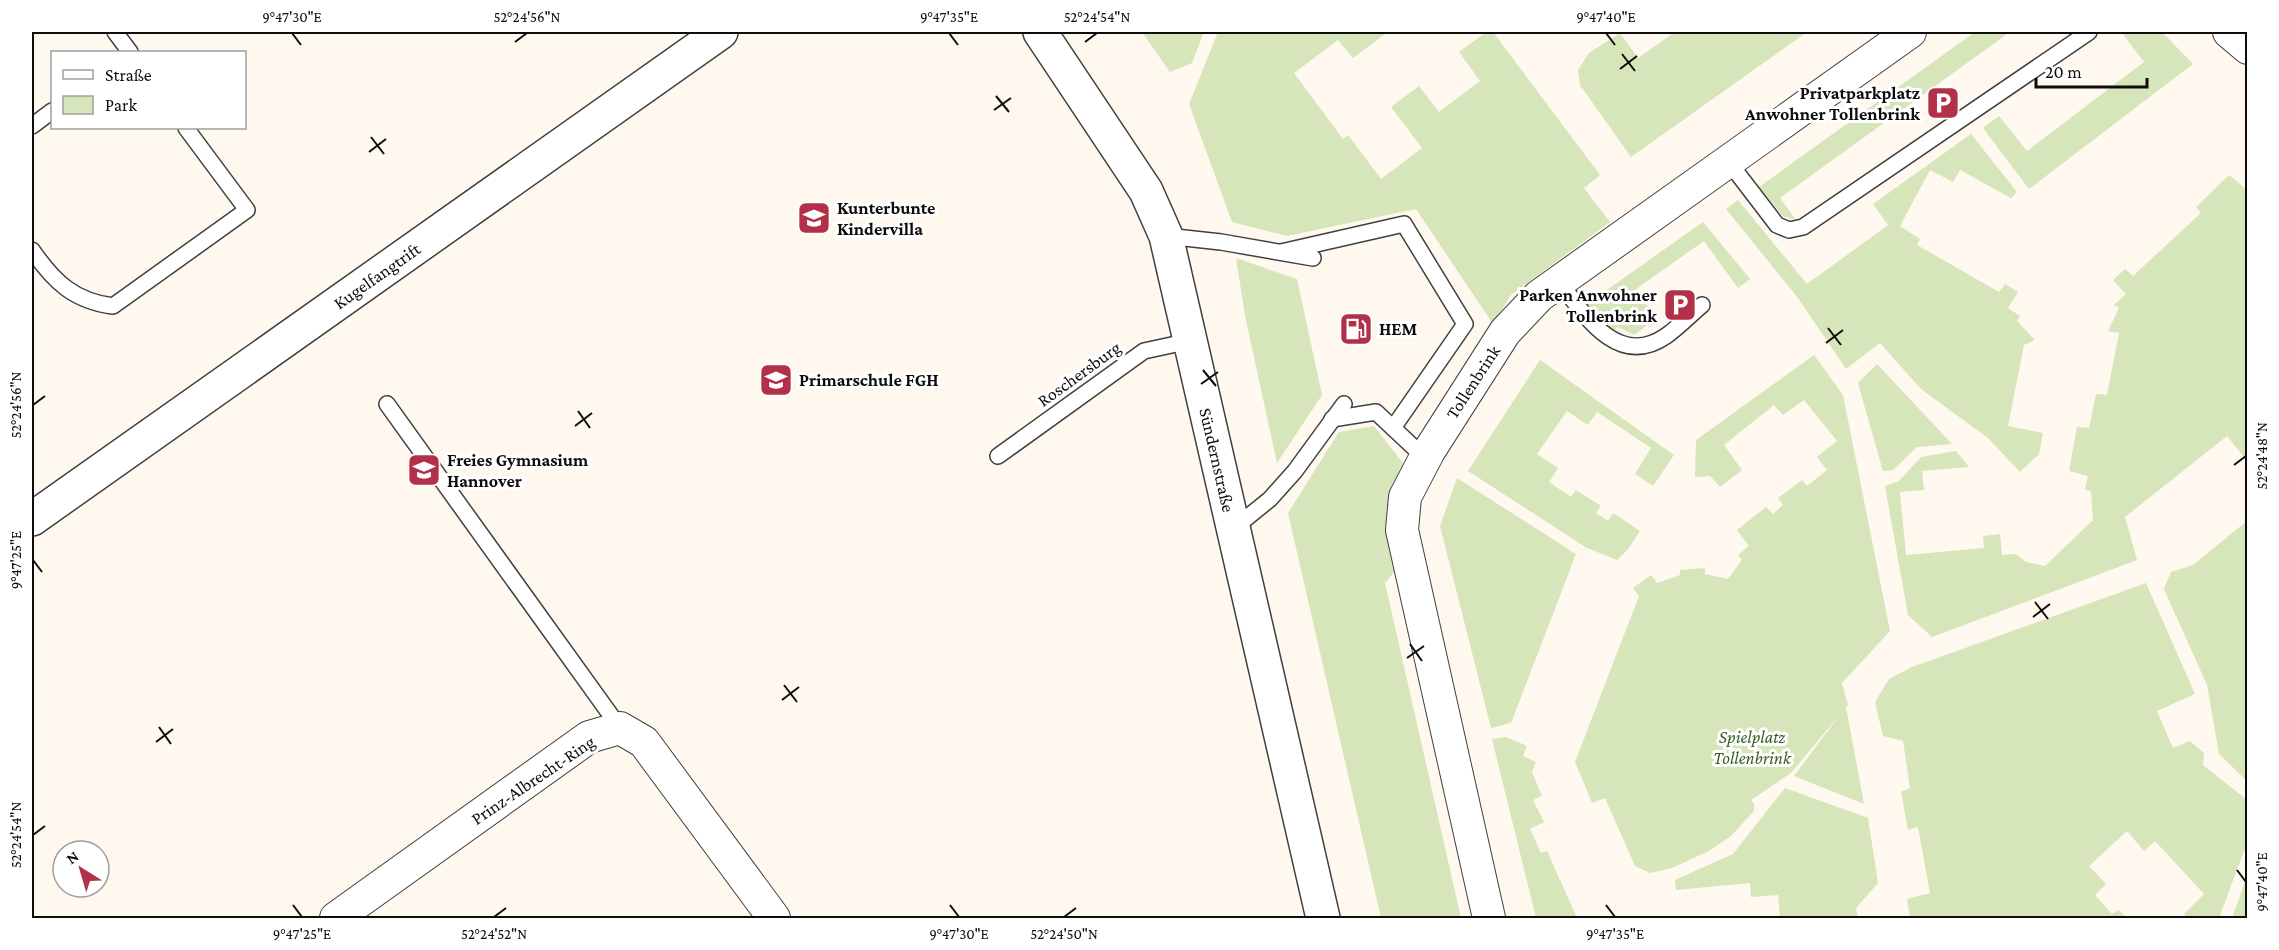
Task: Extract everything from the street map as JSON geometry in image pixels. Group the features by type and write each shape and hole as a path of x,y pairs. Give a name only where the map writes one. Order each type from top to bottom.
{"street":[{"name":"Kugelfangtrift","path":"32,519 721,32"},
{"name":"Sündernstraße","path":"1040,32 1146,191 1166,236 1323,918"},
{"name":"Tollenbrink","path":"1489,918 1402,530 1405,497 1425,458 1505,332 1539,296 1910,32"},
{"path":"2229,32 2247,48"},
{"path":"620,728 644,742 774,918"},
{"name":"Prinz-Albrecht-Ring","path":"336,918 589,737 620,728"}],"lane":[{"path":"115,32 129,51"},
{"path":"1728,161 1777,225 1789,230 1803,227 2089,32"},
{"path":"32,126 51,112"},
{"path":"32,250 45,270 71,293 93,304 113,306 247,210 187,129"},
{"path":"1281,252 1404,224 1465,324 1393,428"},
{"path":"1166,236 1221,242 1313,258"},
{"path":"1559,282 1592,324 1605,335 1630,346 1654,342 1666,336 1702,305"},
{"name":"Roschersburg","path":"998,456 1144,351 1190,340"},
{"path":"387,404 620,728"},
{"path":"1233,529 1270,499 1295,471 1344,404"},
{"path":"1332,419 1376,412 1425,458"}],"green space":[{"path":"1142,32 1204,32 1192,63 1170,72"},
{"path":"1218,32 1383,32 1385,34 1353,58 1338,40 1294,73 1343,139 1348,135 1381,179 1422,148 1391,107 1419,86 1439,112 1480,81 1459,52 1486,32 1493,32 1600,175 1584,188 1610,222 1511,295 1493,324 1416,209 1287,236 1232,222 1189,104"},
{"path":"1675,32 1807,32 1631,157 1580,85 1578,70 1589,53 1620,33 1638,58"},
{"path":"1975,32 2010,32 1780,198 1796,220 1783,216 1759,187"},
{"path":"2121,32 2162,32 2193,64 2029,189 1983,128 1999,116 2027,151 2144,62"},
{"path":"1971,134 2017,192 2011,198 1960,170 1953,182 1930,170 1900,226 1920,239 1917,245 1999,292 2005,284 2018,292 2008,308 2020,316 2017,321 2035,340 2024,345 2008,426 2043,433 2039,454 2020,472 1988,438 1921,389 1880,343 1846,369 1798,298 1726,209 1738,200 1807,284 1888,225 1873,204"},
{"path":"2229,175 2247,190 2247,461 2227,436 2125,517 2137,560 1932,637 1908,615 1885,486 1899,481 1921,457 1956,451 1969,467 1922,471 1924,490 1900,492 1906,555 1984,548 1983,536 2000,534 2002,555 2016,554 2026,562 2045,566 2093,520 2091,492 2085,489 2088,476 2069,471 2077,427 2089,428 2096,394 2107,395 2119,333 2108,331 2119,308 2114,305 2126,294 2113,280 2125,269 2133,276 2201,213 2196,207"},
{"path":"1703,222 1750,279 1738,288 1704,241 1636,289 1656,319 1634,335 1618,327 1609,334 1587,304"},
{"path":"1236,258 1297,279 1322,395 1277,463 1245,316"},
{"name":"Spielplatz Tollenbrink","path":"1814,355 1843,395 1890,631 1842,683 1848,705 1846,707 1864,804 1794,776 1841,713 1791,773 1751,800 1754,804 1754,811 1731,836 1709,851 1672,868 1650,873 1635,866 1605,798 1592,803 1575,762 1639,596 1633,588 1651,575 1657,583 1680,575 1680,570 1705,568 1705,574 1728,579 1742,560 1738,555 1749,546 1737,530 1766,507 1773,514 1783,505 1778,498 1802,480 1807,486 1827,470 1817,457 1837,441 1804,400 1783,415 1774,405 1724,445 1742,470 1720,487 1710,476 1695,477 1696,440"},
{"path":"1540,360 1674,455 1653,486 1635,474 1651,448 1597,412 1588,425 1567,411 1537,454 1558,468 1549,482 1571,497 1576,490 1601,506 1596,513 1608,521 1613,513 1640,531 1617,560 1587,548 1468,471"},
{"path":"1877,364 1952,444 1917,447 1893,470 1883,471 1858,383"},
{"path":"1374,426 1406,467 1387,512 1387,529 1395,571 1385,583 1461,918 1381,918 1288,513 1339,432"},
{"path":"1457,478 1576,554 1511,723 1491,728 1440,526"},
{"path":"2247,521 2247,781 2219,754 2207,685 2164,589 2171,572 2193,565"},
{"path":"2146,583 2195,694 2157,711 2173,748 2190,741 2204,753 2203,765 2247,800 2247,843 2219,918 2188,918 2184,914 2204,894 2155,841 2144,851 2127,831 2089,866 2106,884 2095,895 2112,914 2119,910 2127,918 1910,918 1907,899 1930,893 1918,827 1908,830 1901,792 1910,788 1903,741 1883,736 1875,702 1889,679 1912,667"},
{"path":"1506,737 1527,746 1523,756 1536,762 1532,772 1542,796 1533,800 1544,822 1530,829 1541,853 1547,851 1577,918 1536,918 1492,739"},
{"path":"1785,788 1868,818 1878,883 1856,908 1858,918 1780,918 1778,895 1751,897 1750,883 1676,890 1675,880 1733,854"},
{"path":"2247,876 2247,918 2232,918"}],"place":[{"name":"Privatparkplatz Anwohner Tollenbrink","path":"1943,103"},
{"name":"Kunterbunte Kindervilla","path":"814,218"},
{"name":"Parken Anwohner Tollenbrink","path":"1680,305"},
{"name":"HEM","path":"1356,329"},
{"name":"Primarschule FGH","path":"776,380"},
{"name":"Freies Gymnasium Hannover","path":"424,470"}]}
